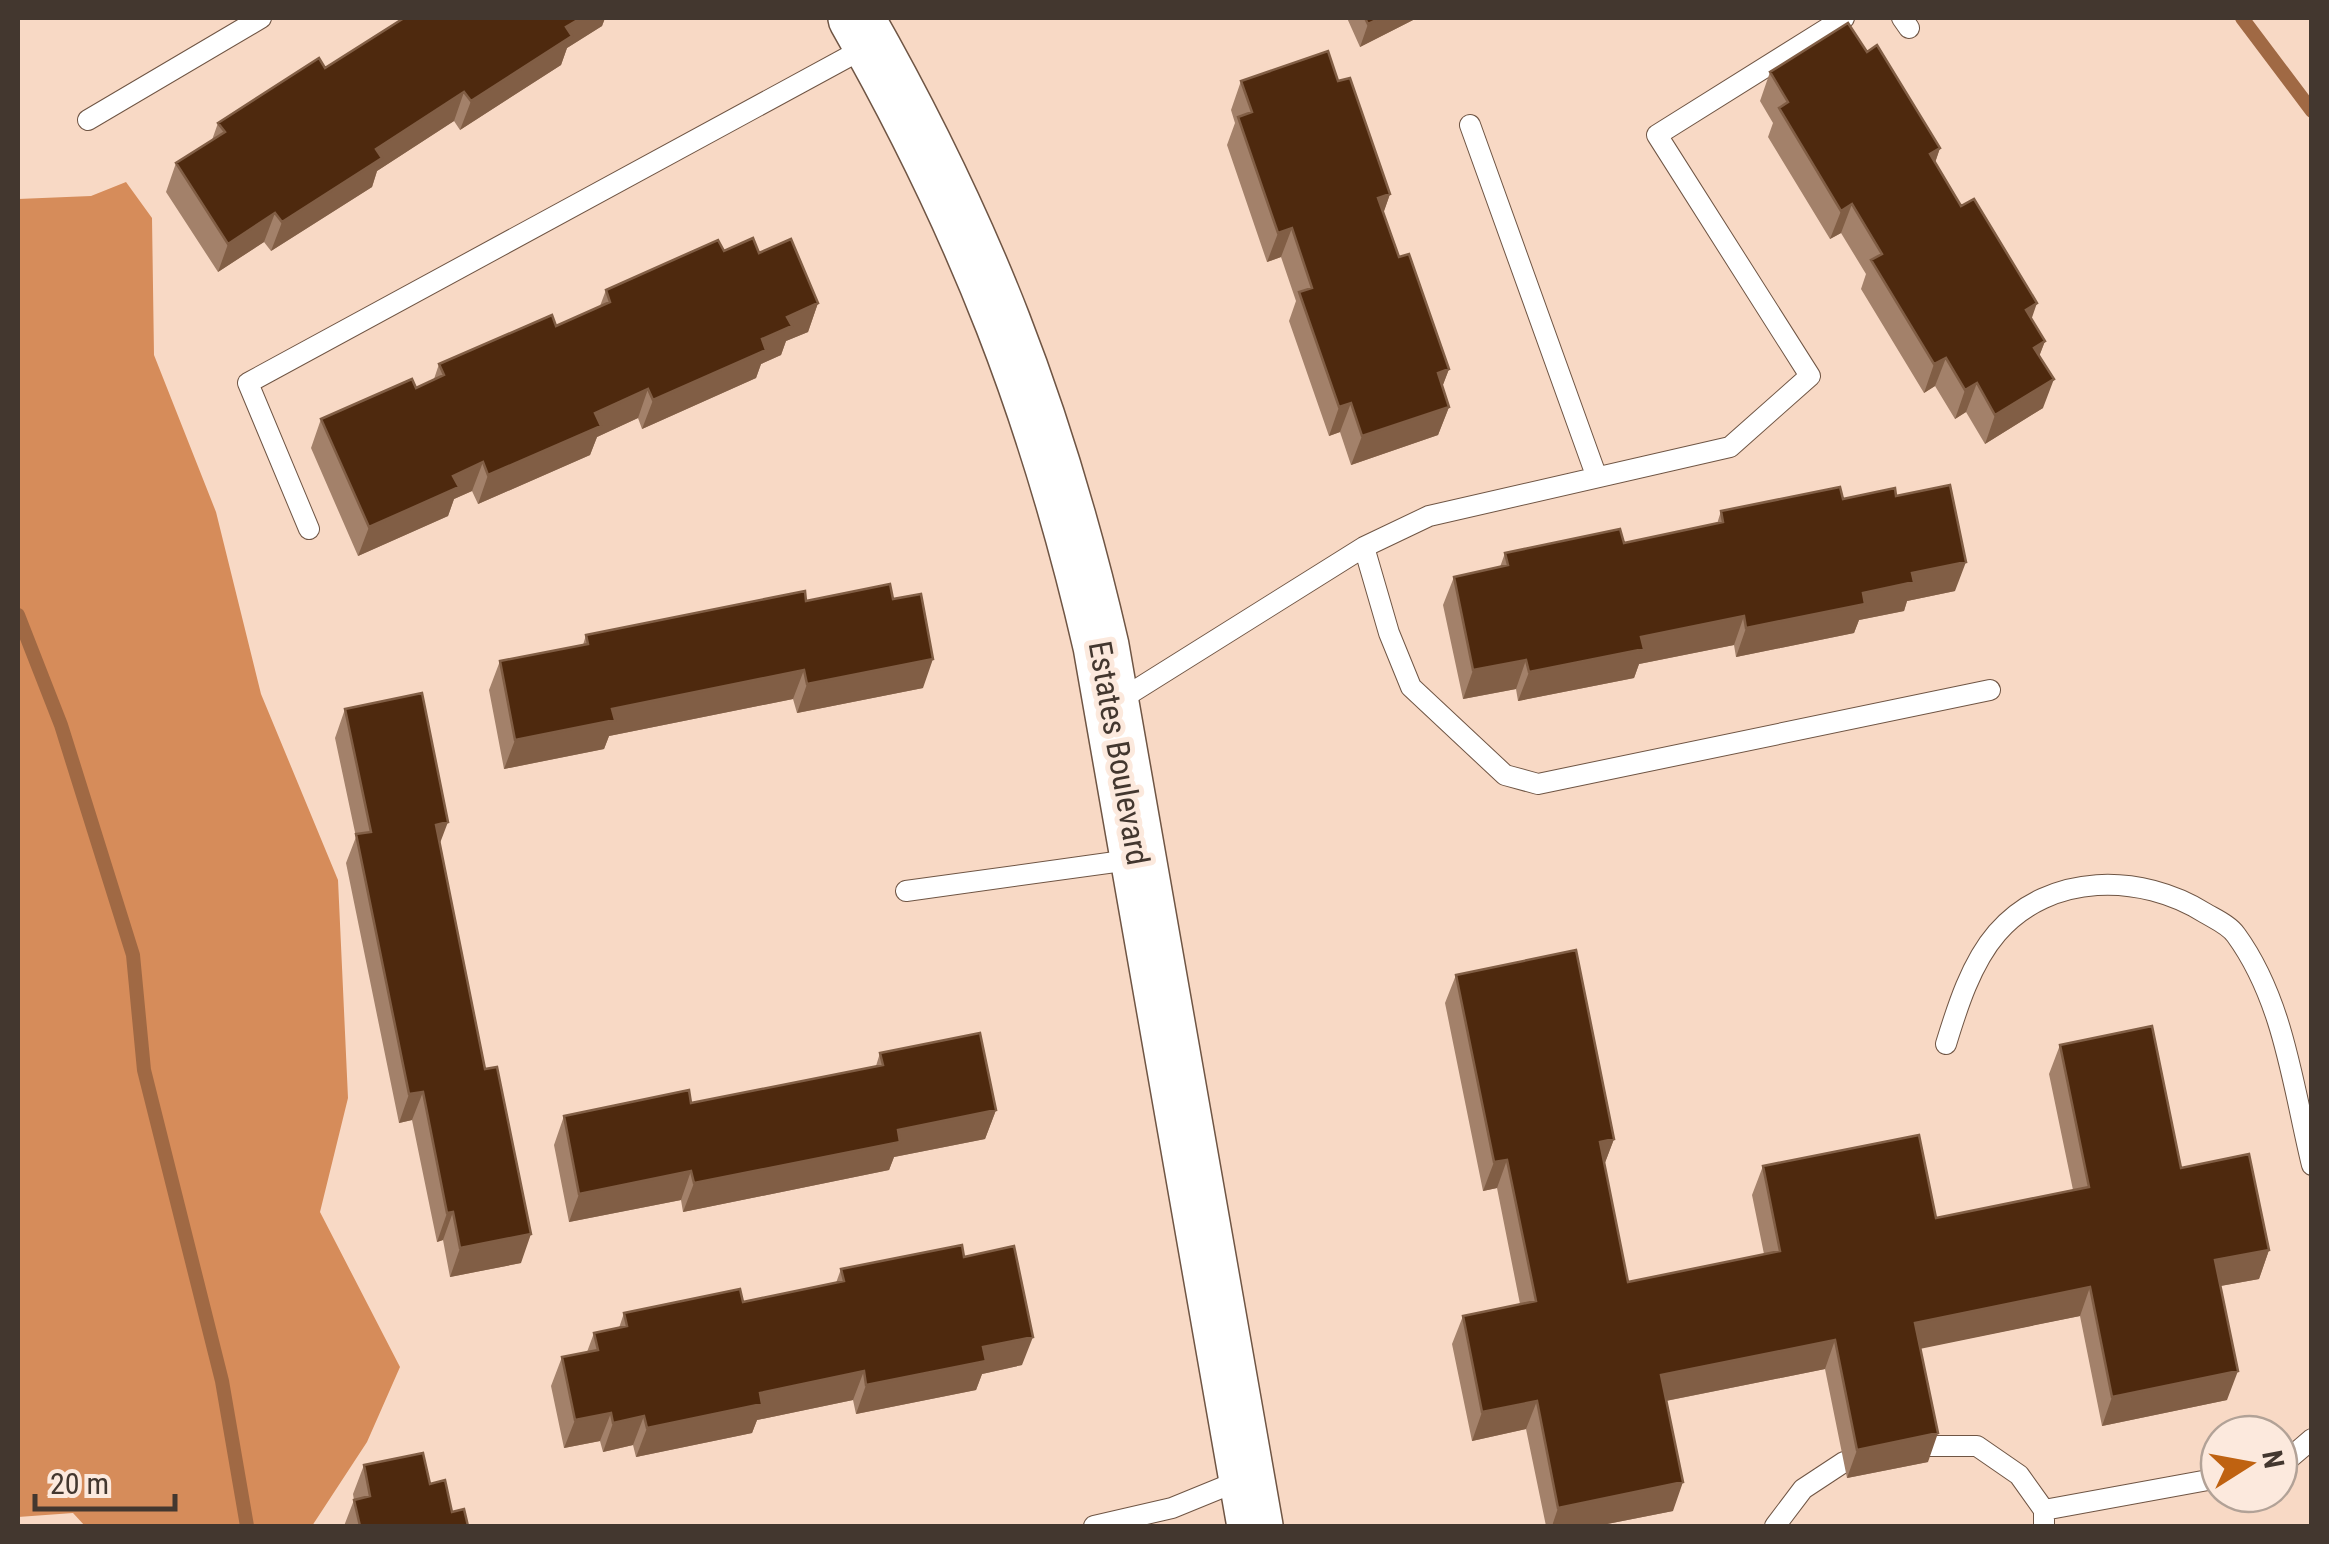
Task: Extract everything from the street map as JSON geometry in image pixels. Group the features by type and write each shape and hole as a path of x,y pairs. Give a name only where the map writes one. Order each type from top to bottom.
{"street":[{"name":"Estates Boulevard","path":"864,31 920,130 980,256 1030,386 1071,519 1139,858 1250,1502"}],"lane":[{"path":"88,120 261,18"},
{"path":"1110,706 1364,547 1429,516 1596,475 1730,448 1810,376 1657,135 1844,18"},
{"path":"308,529 248,383 864,31"},
{"path":"1470,125 1596,475"},
{"path":"1364,547 1389,633 1411,687 1505,775 1538,784 1990,690"},
{"path":"906,891 1139,858"},
{"path":"1946,1044 1960,998 1997,933 2050,894 2112,882 2176,895 2234,931 2270,991 2312,1165"},
{"path":"1924,1446 1977,1446 2019,1475 2044,1518 2199,1483"},
{"path":"1775,1526 1802,1490 1844,1462"},
{"path":"1094,1526 1172,1508 1250,1502"}],"shaded area":[{"path":"126,182 152,218 154,355 216,512 261,694 338,880 348,1098 320,1212 400,1367 367,1442 312,1526 85,1526 73,1513 18,1517 18,199 91,196"}],"building":[{"path":"404,18 581,18 566,27 572,36 471,101 464,92 376,149 382,158 282,222 275,213 228,244 176,163 225,132 218,123 319,58 325,68"},
{"path":"1848,23 1867,52 1877,45 1940,148 1930,154 1961,206 1974,199 2037,303 2026,310 2045,341 2034,348 2054,379 1995,415 1977,383 1965,390 1946,358 1934,364 1871,260 1882,254 1852,204 1841,211 1779,108 1788,102 1770,72"},
{"path":"1328,51 1338,81 1350,78 1390,194 1378,198 1399,257 1409,254 1449,369 1438,373 1449,407 1362,436 1351,403 1339,407 1299,292 1312,288 1292,228 1278,233 1238,117 1252,112 1241,81"},
{"path":"753,238 759,253 791,239 818,303 787,317 792,326 762,339 766,350 653,400 648,389 595,413 601,426 488,475 483,462 453,476 459,487 369,527 321,419 412,379 416,388 444,375 439,364 552,315 556,326 610,302 606,290 718,240 724,251"},
{"path":"1950,485 1966,562 1912,573 1914,582 1863,593 1865,604 1746,628 1744,616 1641,637 1644,649 1529,672 1526,660 1473,670 1454,577 1508,565 1505,553 1620,529 1624,543 1723,522 1721,511 1840,487 1843,499 1895,488 1896,496"},
{"path":"890,584 893,599 921,594 933,659 807,684 804,670 612,709 615,720 515,740 500,661 588,644 586,635 805,591 806,601"},
{"path":"422,693 448,822 436,825 485,1069 497,1067 531,1234 460,1248 453,1212 447,1213 423,1092 409,1094 356,834 371,832 345,709"},
{"path":"1576,950 1614,1139 1600,1142 1628,1282 1780,1251 1763,1166 1919,1135 1936,1218 2089,1187 2060,1045 2152,1026 2181,1168 2249,1154 2269,1250 2215,1260 2238,1371 2112,1397 2090,1287 1915,1323 1938,1433 1857,1450 1835,1340 1661,1375 1683,1482 1558,1508 1537,1401 1482,1412 1463,1316 1536,1301 1507,1160 1494,1162 1456,975"},
{"path":"980,1033 996,1110 898,1130 900,1142 694,1183 691,1171 579,1194 564,1116 689,1090 691,1103 883,1065 880,1053"},
{"path":"962,1245 964,1257 1014,1246 1033,1337 983,1347 986,1361 866,1385 864,1371 760,1393 762,1404 647,1428 644,1416 613,1423 611,1413 575,1420 562,1357 598,1350 594,1333 627,1326 624,1313 740,1289 743,1302 844,1281 841,1269"},
{"path":"423,1453 430,1484 445,1480 452,1512 464,1509 468,1526 360,1526 354,1500 370,1496 364,1465"}],"waterway":[{"path":"2242,18 2312,111"},
{"path":"18,615 61,725 133,955 144,1070 222,1381 247,1526"}]}
